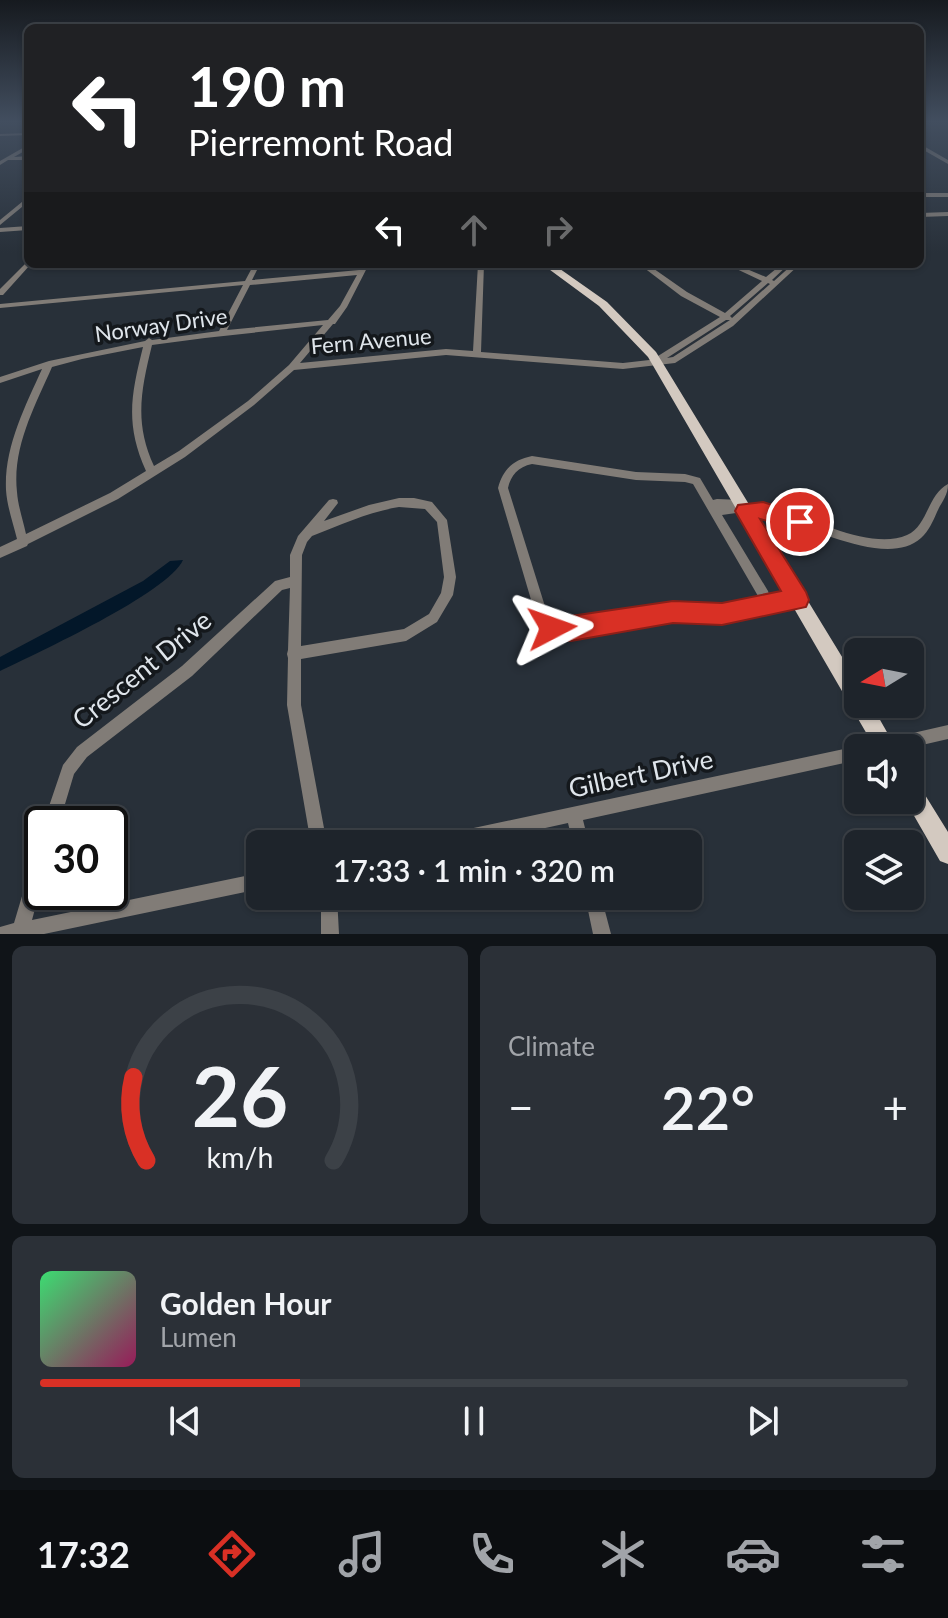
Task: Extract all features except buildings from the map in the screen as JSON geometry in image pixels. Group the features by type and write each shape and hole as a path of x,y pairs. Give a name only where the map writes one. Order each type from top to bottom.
{"main road":[{"path":"544,268 566,280"},
{"path":"552,268 652,362 667,382 844,678"},
{"path":"924,813 948,853"}],"street":[{"path":"924,195 948,195"},
{"path":"0,223 24,202"},
{"path":"924,209 948,211"},
{"path":"924,214 948,211"},
{"path":"0,230 24,228"},
{"path":"0,293 24,268"},
{"path":"222,333 255,268"},
{"path":"0,306 247,283 364,268"},
{"path":"292,367 332,322 364,268"},
{"path":"477,353 481,268"},
{"path":"648,268 684,294 730,318"},
{"path":"738,268 771,282"},
{"name":"Fern Avenue","path":"771,282 783,268"},
{"name":"Fern Avenue","path":"0,553 152,473 214,432 292,367 418,354 477,353 623,366 679,359 791,268"},
{"name":"Norway Drive","path":"0,380 49,364 149,341 332,322"},
{"path":"149,341 134,412 140,451 152,473"},
{"path":"23,543 11,490 11,471 20,435 49,364"},
{"path":"765,603 764,595 702,486 690,478 641,477 537,461 517,465 506,475 503,488 543,620 552,628 571,629 673,612 722,614 760,607 765,603 798,600"},
{"path":"714,508 717,503 729,502 852,538 894,543 913,538 920,532 938,496 948,488"},
{"path":"316,830 297,732 293,654 296,581 298,545 333,503"},
{"path":"293,654 415,631 437,613 450,583 442,520 428,505 412,503 377,509 312,531"},
{"name":"Crescent Drive","path":"57,806 68,770 82,752 187,671 279,585 296,581"},
{"path":"924,738 948,732"},
{"name":"Gilbert Drive","path":"503,830 844,756"},
{"path":"574,815 578,830"},
{"path":"12,932 246,884"},
{"path":"12,932 24,902"},
{"path":"329,910 330,934"},
{"path":"596,910 602,934"}],"water":[{"path":"183,560 172,574 128,605 0,671 0,657 143,581 170,561"}],"route":[{"path":"552,628 571,629 673,612 722,614 760,607 765,603 798,600 745,511 763,511 800,522"}]}
